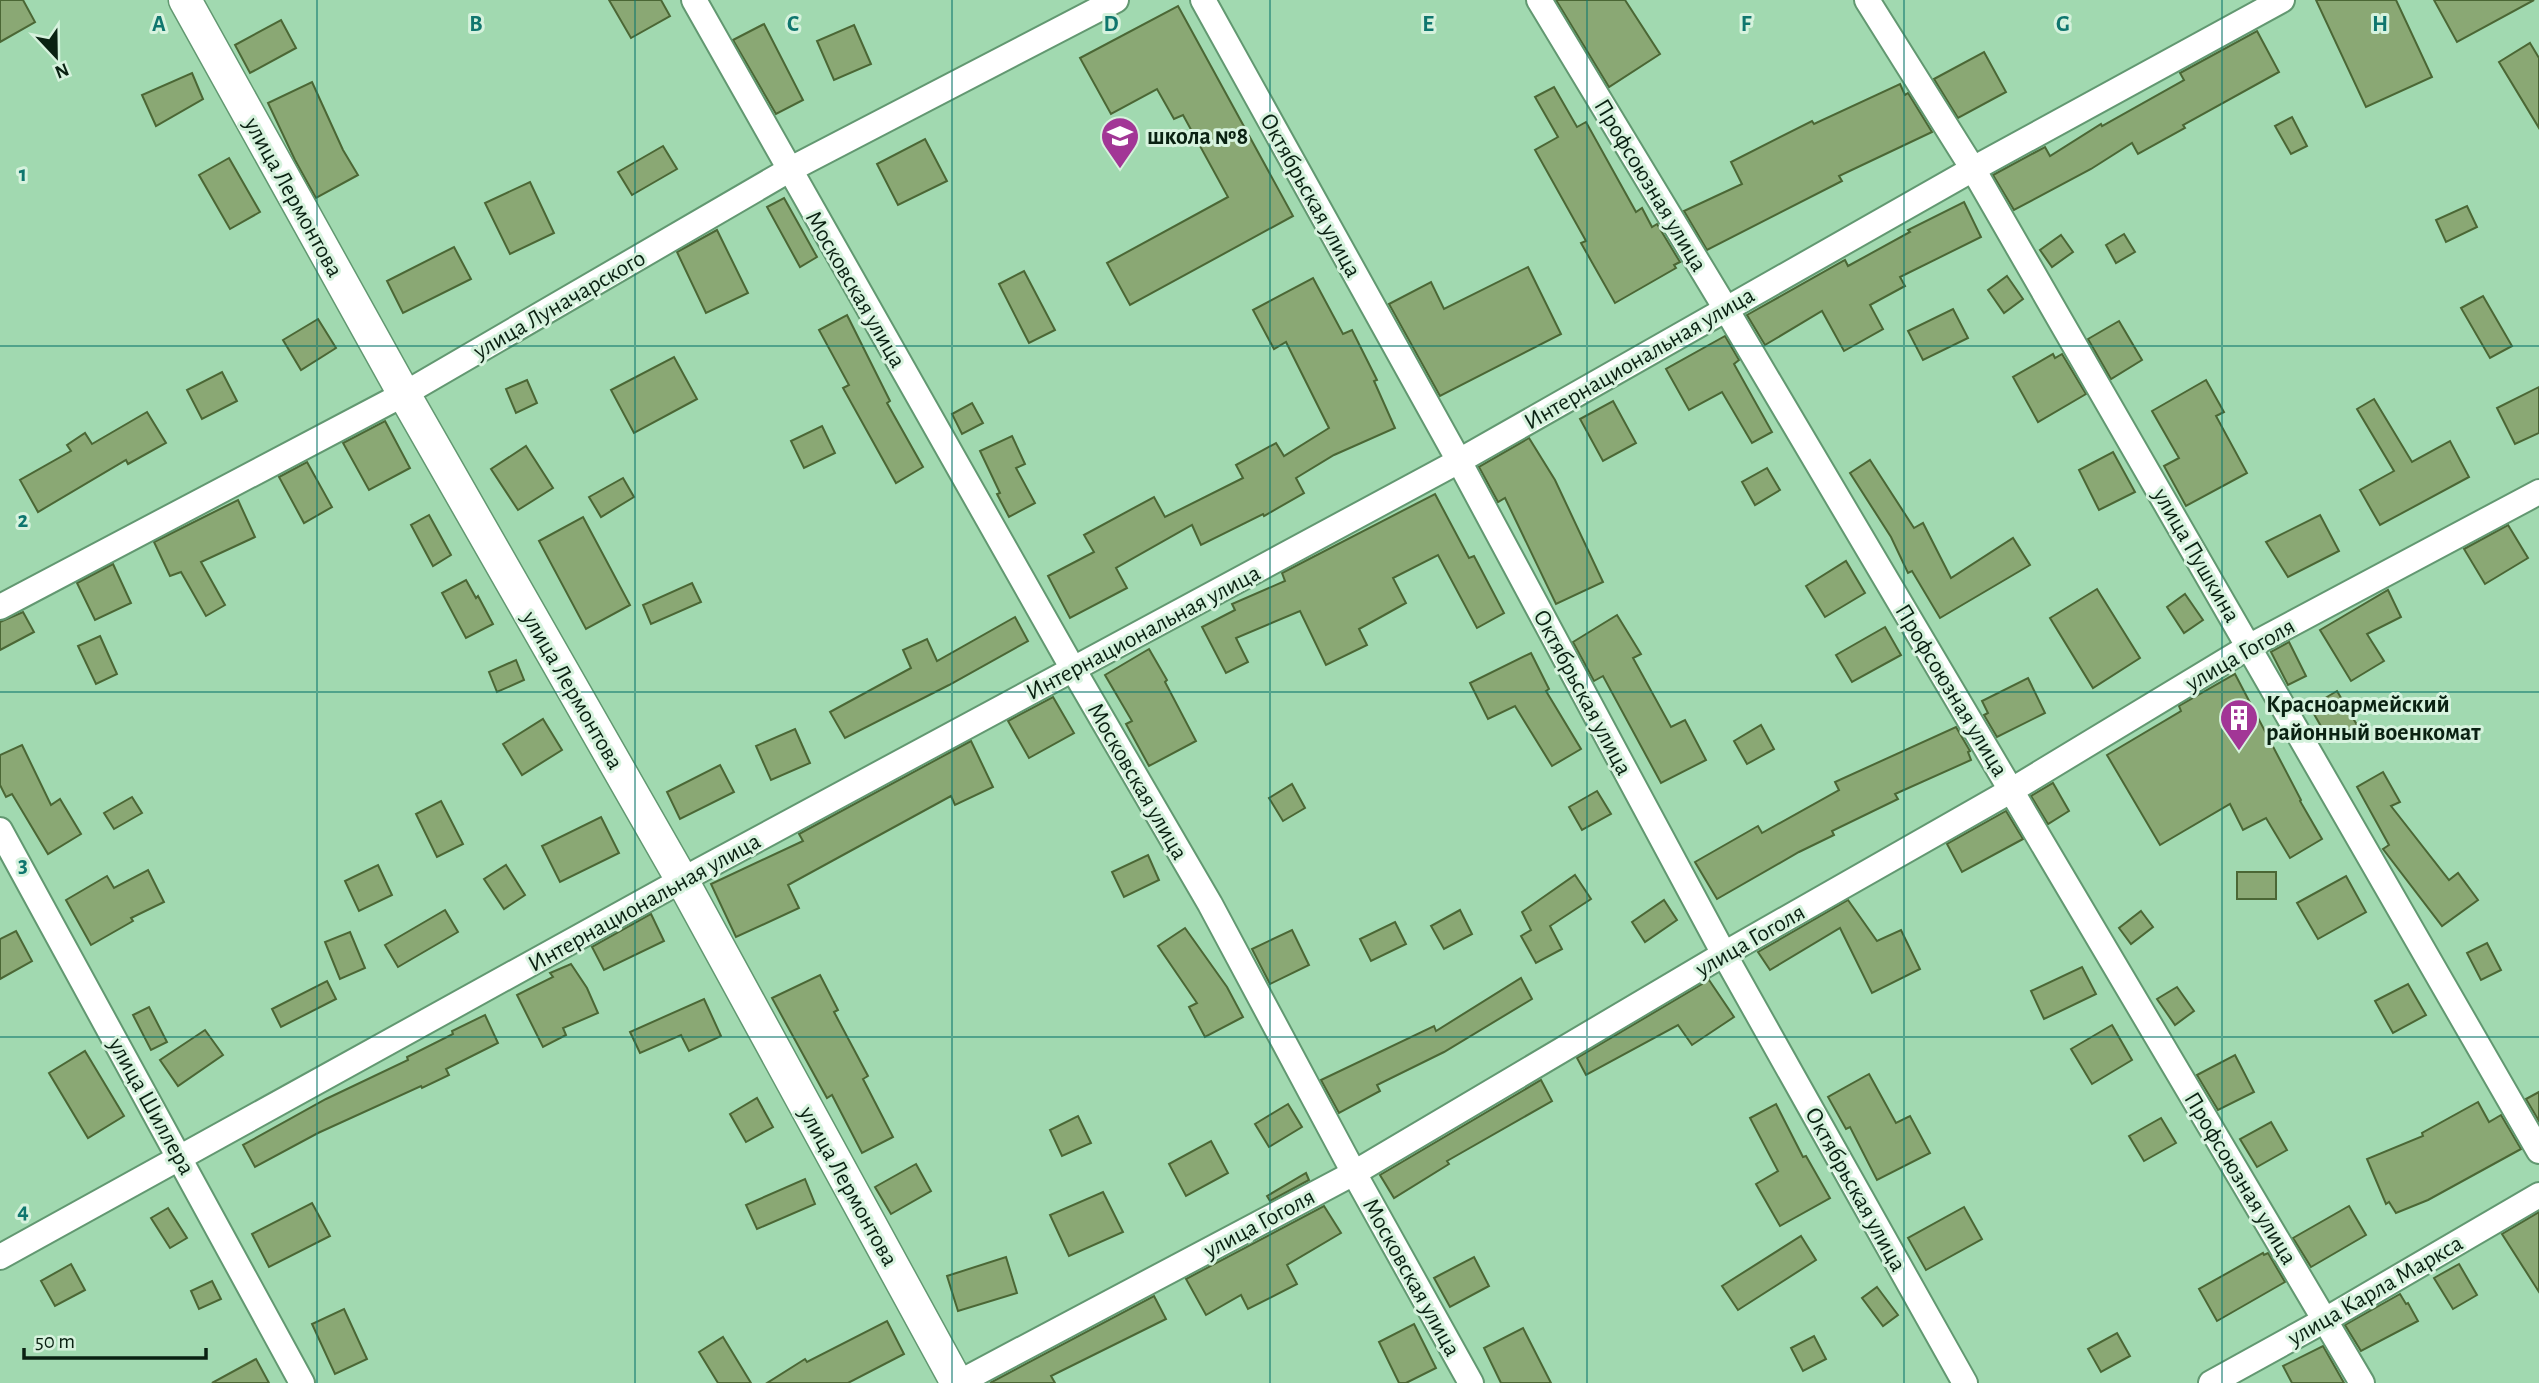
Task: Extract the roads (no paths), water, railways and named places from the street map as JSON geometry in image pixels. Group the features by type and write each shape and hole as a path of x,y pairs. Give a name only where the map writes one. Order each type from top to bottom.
{"street":[{"name":"улица Лермонтова","path":"185,0 404,394 682,880 958,1383"},
{"name":"Московская улица","path":"694,0 1073,669 1210,904 1354,1173 1471,1383"},
{"name":"улица Луначарского","path":"0,607 404,394 789,170 1116,0"},
{"name":"Октябрьская улица","path":"1203,0 1460,461 1724,954 1965,1383"},
{"name":"Профсоюзная улица","path":"1539,0 1726,309 2362,1383"},
{"name":"улица Пушкина","path":"1867,0 1973,169 2539,1151"},
{"name":"Интернациональная улица","path":"0,1257 682,880 1460,461 1973,169 2282,0"},
{"name":"улица Гоголя","path":"958,1383 1354,1173 1724,954 2012,790 2250,646 2539,492"},
{"name":"улица Шиллера","path":"0,830 302,1383"},
{"name":"улица Карла Маркса","path":"2211,1383 2539,1195"}],"place":[{"name":"школа №8","path":"1120,170"},
{"name":"Красноармейский районный военкомат","path":"2239,752"}]}
